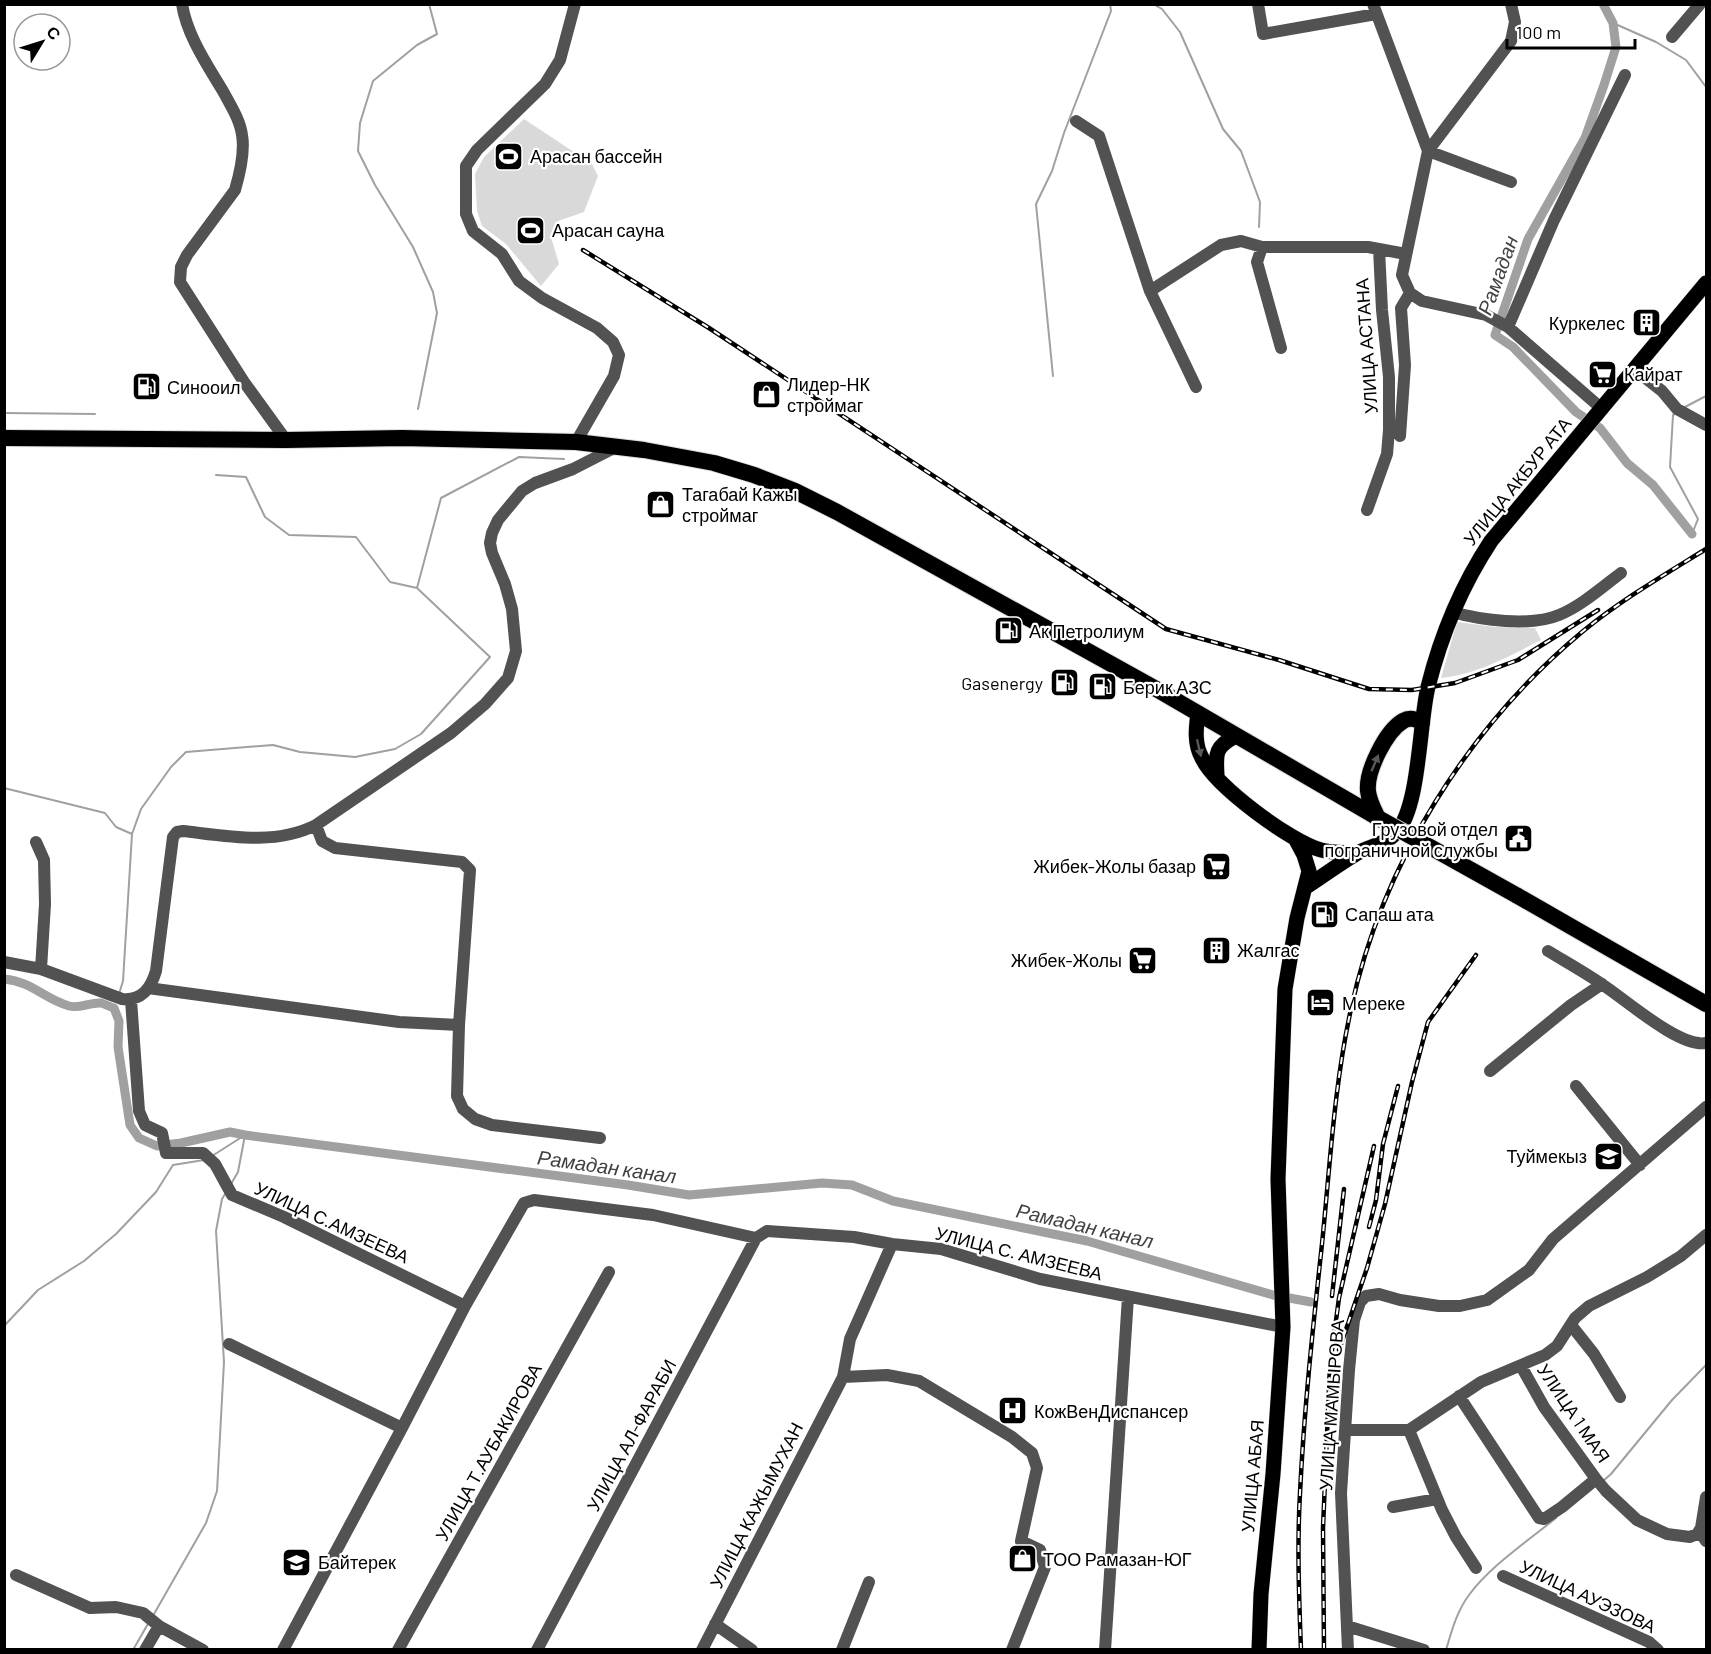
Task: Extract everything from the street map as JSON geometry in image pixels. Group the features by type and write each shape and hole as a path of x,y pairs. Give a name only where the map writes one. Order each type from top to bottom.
{"highway":[{"path":"4,438 286,440 402,438 576,442 644,450 714,463 754,474 795,491 937,566 1707,1004"},
{"path":"1379,818 1368,791 1371,770 1390,734 1404,721 1412,718 1422,722"}],"main road":[{"name":"УЛИЦА АКБУР АТА","path":"1306,887 1358,853 1381,844 1396,833 1411,802 1428,687 1452,612 1476,565 1491,541 1706,284"},
{"path":"1198,713 1197,740 1199,752 1207,767 1255,812 1296,840 1320,849 1358,853"},
{"path":"1217,776 1217,751 1222,742 1236,736"},
{"name":"УЛИЦА АБАЯ","path":"1259,1650 1261,1594 1273,1474 1283,1327 1284,1288 1278,1179 1285,989 1297,918 1309,871 1296,840"}],"street":[{"path":"182,4 201,54 234,110 243,142 235,190 187,255 181,267 180,282 250,391 286,440"},
{"path":"575,4 560,60 545,84 477,150 466,166 466,214 473,231 502,254 519,281 542,298 597,328 613,342 619,355 614,376 576,442"},
{"path":"1258,4 1263,34 1374,9 1428,151 1511,182"},
{"path":"1428,151 1511,41 1515,22 1510,4"},
{"path":"1672,37 1700,4"},
{"path":"1508,327 1554,220 1625,75"},
{"path":"1076,121 1098,136 1150,291 1196,387"},
{"name":"УЛИЦА АСТАНА","path":"1400,436 1405,365 1401,308 1410,293 1402,275 1428,151"},
{"path":"1150,291 1221,245 1241,241 1262,248 1368,247 1406,254"},
{"path":"1262,248 1257,262 1281,348"},
{"name":"УЛИЦА АСТАНА","path":"1367,510 1387,454 1389,430 1389,377 1379,249"},
{"path":"1410,293 1422,301 1486,315 1508,327 1601,408"},
{"path":"1634,369 1662,391 1677,409 1707,425"},
{"path":"4,962 41,969 122,999 131,1000 144,993 152,983 156,971 166,904 171,845 177,832 260,838 301,833 451,733 485,704 508,678 516,651 512,609 490,543 498,520 522,491 616,447"},
{"path":"1452,612 1474,618 1527,621 1557,616 1580,604 1620,573"},
{"path":"316,825 322,840 334,848 462,862 470,870 459,1025 457,1096 463,1109 475,1119 492,1125 600,1138"},
{"path":"36,842 44,860 45,904 41,969"},
{"path":"1548,951 1602,984 1664,1028 1685,1040 1700,1044 1707,1043"},
{"path":"1490,1071 1571,1005 1602,984"},
{"path":"148,988 399,1023 459,1025"},
{"name":"УЛИЦА С.АМЗЕЕВА","path":"131,1000 139,1111 145,1125 162,1133 166,1153 203,1153 215,1164 232,1195 284,1217 465,1306"},
{"path":"1576,1086 1640,1165"},
{"name":"УЛИЦА МАМЫРОВА","path":"1348,1650 1341,1493 1354,1320 1362,1300 1370,1294 1379,1294 1420,1304 1460,1306 1487,1300 1529,1270 1551,1245 1553,1239 1707,1107"},
{"name":"УЛИЦА С. АМЗЕЕВА","path":"465,1306 524,1203 534,1200 653,1215 756,1238 767,1231 854,1237 941,1249 1040,1279 1283,1327"},
{"name":"УЛИЦА 1 МАЯ","path":"1409,1430 1491,1377 1521,1366 1551,1351 1575,1318 1589,1306 1647,1277 1681,1256 1707,1234"},
{"name":"УЛИЦА АЛ-ФАРАБИ","path":"537,1650 756,1238"},
{"name":"УЛИЦА КАЖЫМУХАН","path":"702,1650 843,1377 850,1339 892,1244"},
{"name":"УЛИЦА Т.АУБАКИРОВА","path":"398,1650 609,1272"},
{"path":"1105,1650 1128,1297"},
{"path":"283,1650 465,1306"},
{"path":"1571,1325 1594,1354 1620,1397"},
{"path":"230,1344 402,1428"},
{"name":"УЛИЦА 1 МАЯ","path":"1459,1396 1539,1518 1544,1519 1596,1479 1544,1407 1521,1366"},
{"path":"843,1377 887,1375 919,1381 1012,1437 1032,1453 1036,1467 1021,1540 1040,1551 1045,1567 1012,1650"},
{"path":"1345,1430 1409,1430 1437,1499 1456,1538 1476,1568"},
{"path":"1596,1479 1636,1520 1677,1537 1703,1536 1707,1497"},
{"path":"1393,1507 1437,1499"},
{"path":"16,1575 90,1608 116,1606 143,1613 159,1626 203,1650"},
{"name":"УЛИЦА АУЭЗОВА","path":"1503,1576 1649,1642 1658,1650"},
{"path":"842,1650 869,1582"},
{"path":"715,1624 752,1650"},
{"path":"145,1650 159,1626"},
{"path":"1347,1626 1424,1650"}],"shaded area":[{"name":"Арасан сауна","path":"524,119 592,164 598,176 584,212 558,221 551,237 559,264 541,286 506,244 482,226 477,211 475,174 484,157"},
{"path":"1457,622 1495,627 1535,628 1541,640 1479,669 1441,678"}],"waterway":[{"path":"418,409 437,313 433,292 413,247 375,185 358,151 360,123 373,81 417,45 437,34 429,4"},
{"path":"1053,376 1036,204 1052,171 1064,133 1111,11 1110,4"},
{"path":"1153,4 1162,9 1180,32 1223,129 1241,151 1260,202 1259,227"},
{"name":"Рамадан","path":"1603,4 1613,23 1616,47 1604,85 1585,138 1528,239 1495,335 1513,347 1576,412 1600,428 1627,463 1653,485 1692,534"},
{"path":"1613,23 1656,42 1686,60 1706,87"},
{"path":"1685,407 1706,396"},
{"path":"4,413 95,414"},
{"path":"1675,414 1673,415 1670,467 1698,519 1692,534"},
{"path":"417,588 441,498 519,457 564,459"},
{"path":"119,994 123,981 132,834 141,809 171,767 186,752 273,745 300,752 355,757 395,749 421,734 490,657 417,588 390,582 356,537 289,535 265,517 246,477 216,475"},
{"path":"4,788 105,813 116,827 132,834"},
{"name":"Рамадан канал","path":"4,979 31,987 69,1006 101,1003 114,1008 119,1021 118,1047 130,1125 139,1138 157,1146 230,1132 689,1195 822,1183 852,1185 893,1201 1087,1241 1273,1295 1311,1302"},
{"path":"212,1156 245,1135"},
{"path":"231,1184 238,1172 245,1135"},
{"path":"4,1326 38,1290 84,1261 116,1234 156,1192 173,1165 204,1160"},
{"path":"154,1614 206,1523 217,1491 224,1362 216,1231 225,1194"},
{"path":"1603,1481 1672,1400 1706,1365"},
{"path":"1446,1650 1461,1608 1477,1585 1498,1564 1556,1518"},
{"path":"133,1650 149,1622"}],"railway":[{"path":"583,250 709,328 1166,629 1279,660 1369,689 1412,690 1455,683 1518,660 1598,610"},
{"path":"1301,1650 1298,1552 1302,1462 1333,1126 1340,1067 1351,1009 1365,955 1384,902 1435,802 1467,755 1502,711 1541,670 1597,620 1706,549"},
{"path":"1339,1350 1367,1268 1385,1204 1428,1022 1476,955"},
{"path":"1369,1227 1376,1200 1383,1144 1398,1086"},
{"path":"1324,1650 1323,1528 1330,1365 1339,1298 1374,1146"},
{"path":"1332,1296 1344,1189"}],"place":[{"name":"Арасан бассейн","path":"509,156"},
{"name":"Арасан сауна","path":"531,230"},
{"name":"Куркелес","path":"1646,323"},
{"name":"Кайрат","path":"1603,374"},
{"name":"Синооил","path":"146,387"},
{"name":"Лидер-НК строймаг","path":"766,394"},
{"name":"Тагабай Кажы строймаг","path":"661,504"},
{"name":"Ак Петролиум","path":"1008,631"},
{"name":"Gasenergy","path":"1064,683"},
{"name":"Берик АЗС","path":"1102,687"},
{"name":"Грузовой отдел пограничной службы","path":"1519,839"},
{"name":"Жибек-Жолы базар","path":"1217,866"},
{"name":"Сапаш ата","path":"1324,914"},
{"name":"Жалгас","path":"1216,950"},
{"name":"Жибек-Жолы","path":"1143,960"},
{"name":"Мереке","path":"1321,1003"},
{"name":"Туймекыз","path":"1608,1156"},
{"name":"КожВенДиспансер","path":"1013,1411"},
{"name":"ТОО Рамазан-ЮГ","path":"1022,1559"},
{"name":"Байтерек","path":"297,1562"}]}
